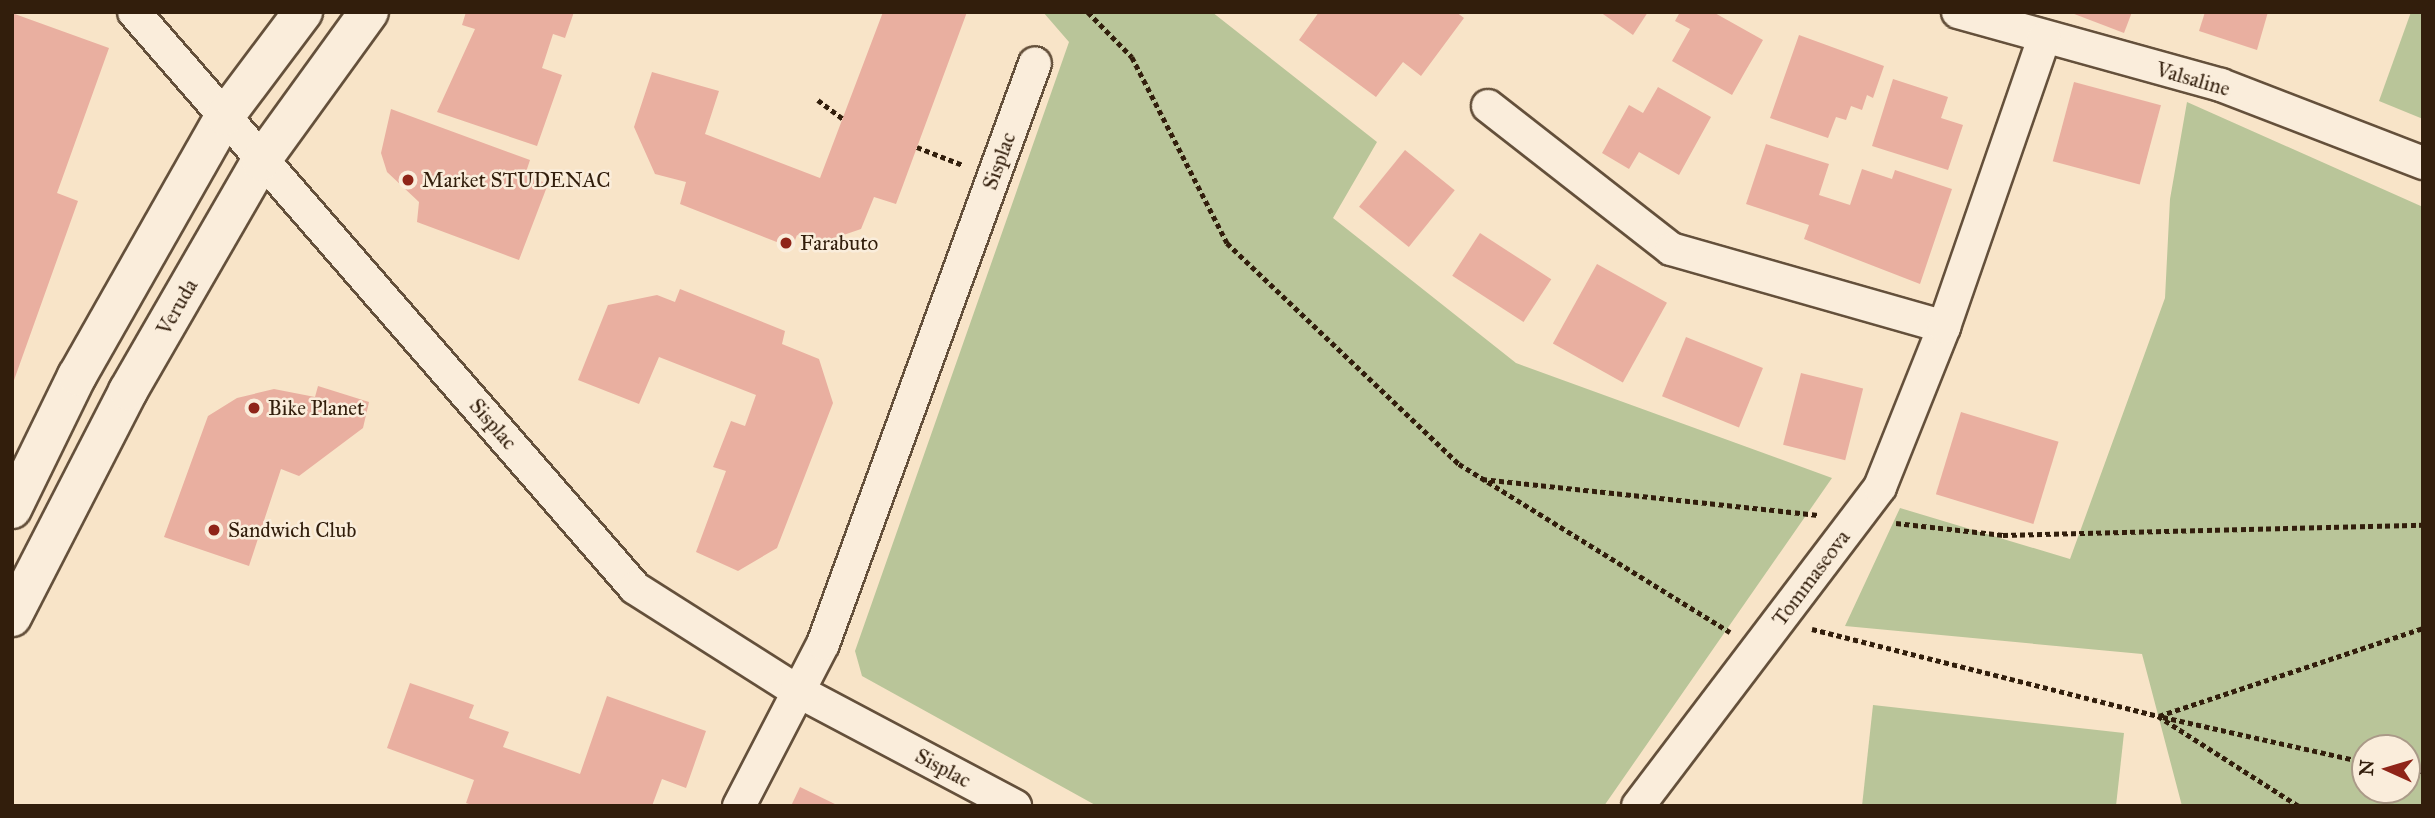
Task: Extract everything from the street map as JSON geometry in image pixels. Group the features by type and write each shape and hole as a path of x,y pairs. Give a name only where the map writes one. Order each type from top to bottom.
{"main road":[{"path":"12,509 77,376 225,116 303,12"},
{"name":"Veruda","path":"12,617 128,391 261,161 369,12"}],"street":[{"name":"Sisplac","path":"134,12 635,588 796,690 1015,806"},
{"name":"Valsaline","path":"1958,12 2221,85 2423,163"},
{"name":"Tommaseova","path":"1638,806 1880,487 1944,327 2044,38"},
{"name":"Sisplac","path":"796,690 823,644 1035,63"},
{"path":"1488,106 1671,249 1944,327"},
{"path":"739,806 796,690"}],"path":[{"path":"1088,12 1132,57 1227,243 1482,478 1603,559 1758,649"},
{"path":"818,100 843,119"},
{"path":"917,147 993,176"},
{"path":"1482,478 2003,535 2423,524"},
{"path":"1778,621 2158,716 2351,759"},
{"path":"2158,716 2423,628"},
{"path":"2158,716 2299,806"}],"green space":[{"path":"1043,12 1212,12 1377,142 1333,218 1516,363 1832,478 1604,806 1097,806 862,676 855,651 1069,42"},
{"path":"2411,12 2423,12 2423,119 2379,101"},
{"path":"2187,102 2423,207 2423,806 2182,806 2142,654 1845,626 1900,508 2070,559 2165,298 2170,199"},
{"path":"1873,705 2124,733 2116,806 1862,806"}],"building":[{"path":"466,12 574,12 565,38 553,34 542,68 562,75 537,146 437,112 475,29 462,25"},
{"path":"883,12 967,12 896,204 874,197 861,229 820,243 797,235 792,248 680,204 686,182 655,174 634,127 652,72 719,91 705,134 820,178"},
{"path":"1319,12 1456,12 1464,18 1421,76 1403,62 1376,97 1299,40"},
{"path":"1600,12 1648,12 1633,35"},
{"path":"1680,12 1713,12 1763,40 1732,95 1672,61 1690,29 1675,21"},
{"path":"2069,12 2132,12 2124,33"},
{"path":"2205,12 2268,12 2257,50 2199,31"},
{"path":"12,13 109,48 57,193 78,201 13,383"},
{"path":"1799,35 1884,66 1873,98 1867,95 1862,110 1851,106 1846,120 1836,117 1828,138 1770,118"},
{"path":"1893,79 1948,97 1941,118 1963,125 1948,170 1872,146"},
{"path":"2074,82 2161,105 2140,184 2053,161"},
{"path":"1658,87 1711,117 1679,175 1639,152 1629,169 1602,153 1629,105 1643,113"},
{"path":"391,109 530,160 525,175 548,184 519,260 417,222 419,202 387,172 381,153"},
{"path":"1766,144 1829,164 1819,195 1850,205 1862,169 1892,179 1895,170 1952,189 1920,284 1804,239 1809,225 1746,204"},
{"path":"1405,150 1455,190 1409,247 1359,207"},
{"path":"1480,233 1551,279 1524,322 1452,276"},
{"path":"1597,264 1667,303 1623,382 1553,344"},
{"path":"680,289 785,331 782,344 819,359 833,403 777,548 738,571 696,552 726,471 713,467 731,421 745,426 756,395 659,357 639,404 578,380 608,305 657,295 675,302"},
{"path":"1686,337 1763,368 1739,427 1662,396"},
{"path":"1801,373 1863,388 1845,460 1783,445"},
{"path":"318,386 369,402 363,428 299,476 281,469 249,566 164,537 208,416 237,398 274,389 315,397"},
{"path":"1961,412 2059,442 2033,524 1936,494"},
{"path":"410,683 474,705 469,718 509,732 503,747 580,774 607,696 706,731 686,788 662,779 652,806 475,806 466,803 474,780 387,748"},
{"path":"800,787 839,806 791,806"}],"place":[{"name":"Market STUDENAC","path":"408,180"},
{"name":"Farabuto","path":"786,243"},
{"name":"Bike Planet","path":"254,408"},
{"name":"Sandwich Club","path":"214,530"}]}
